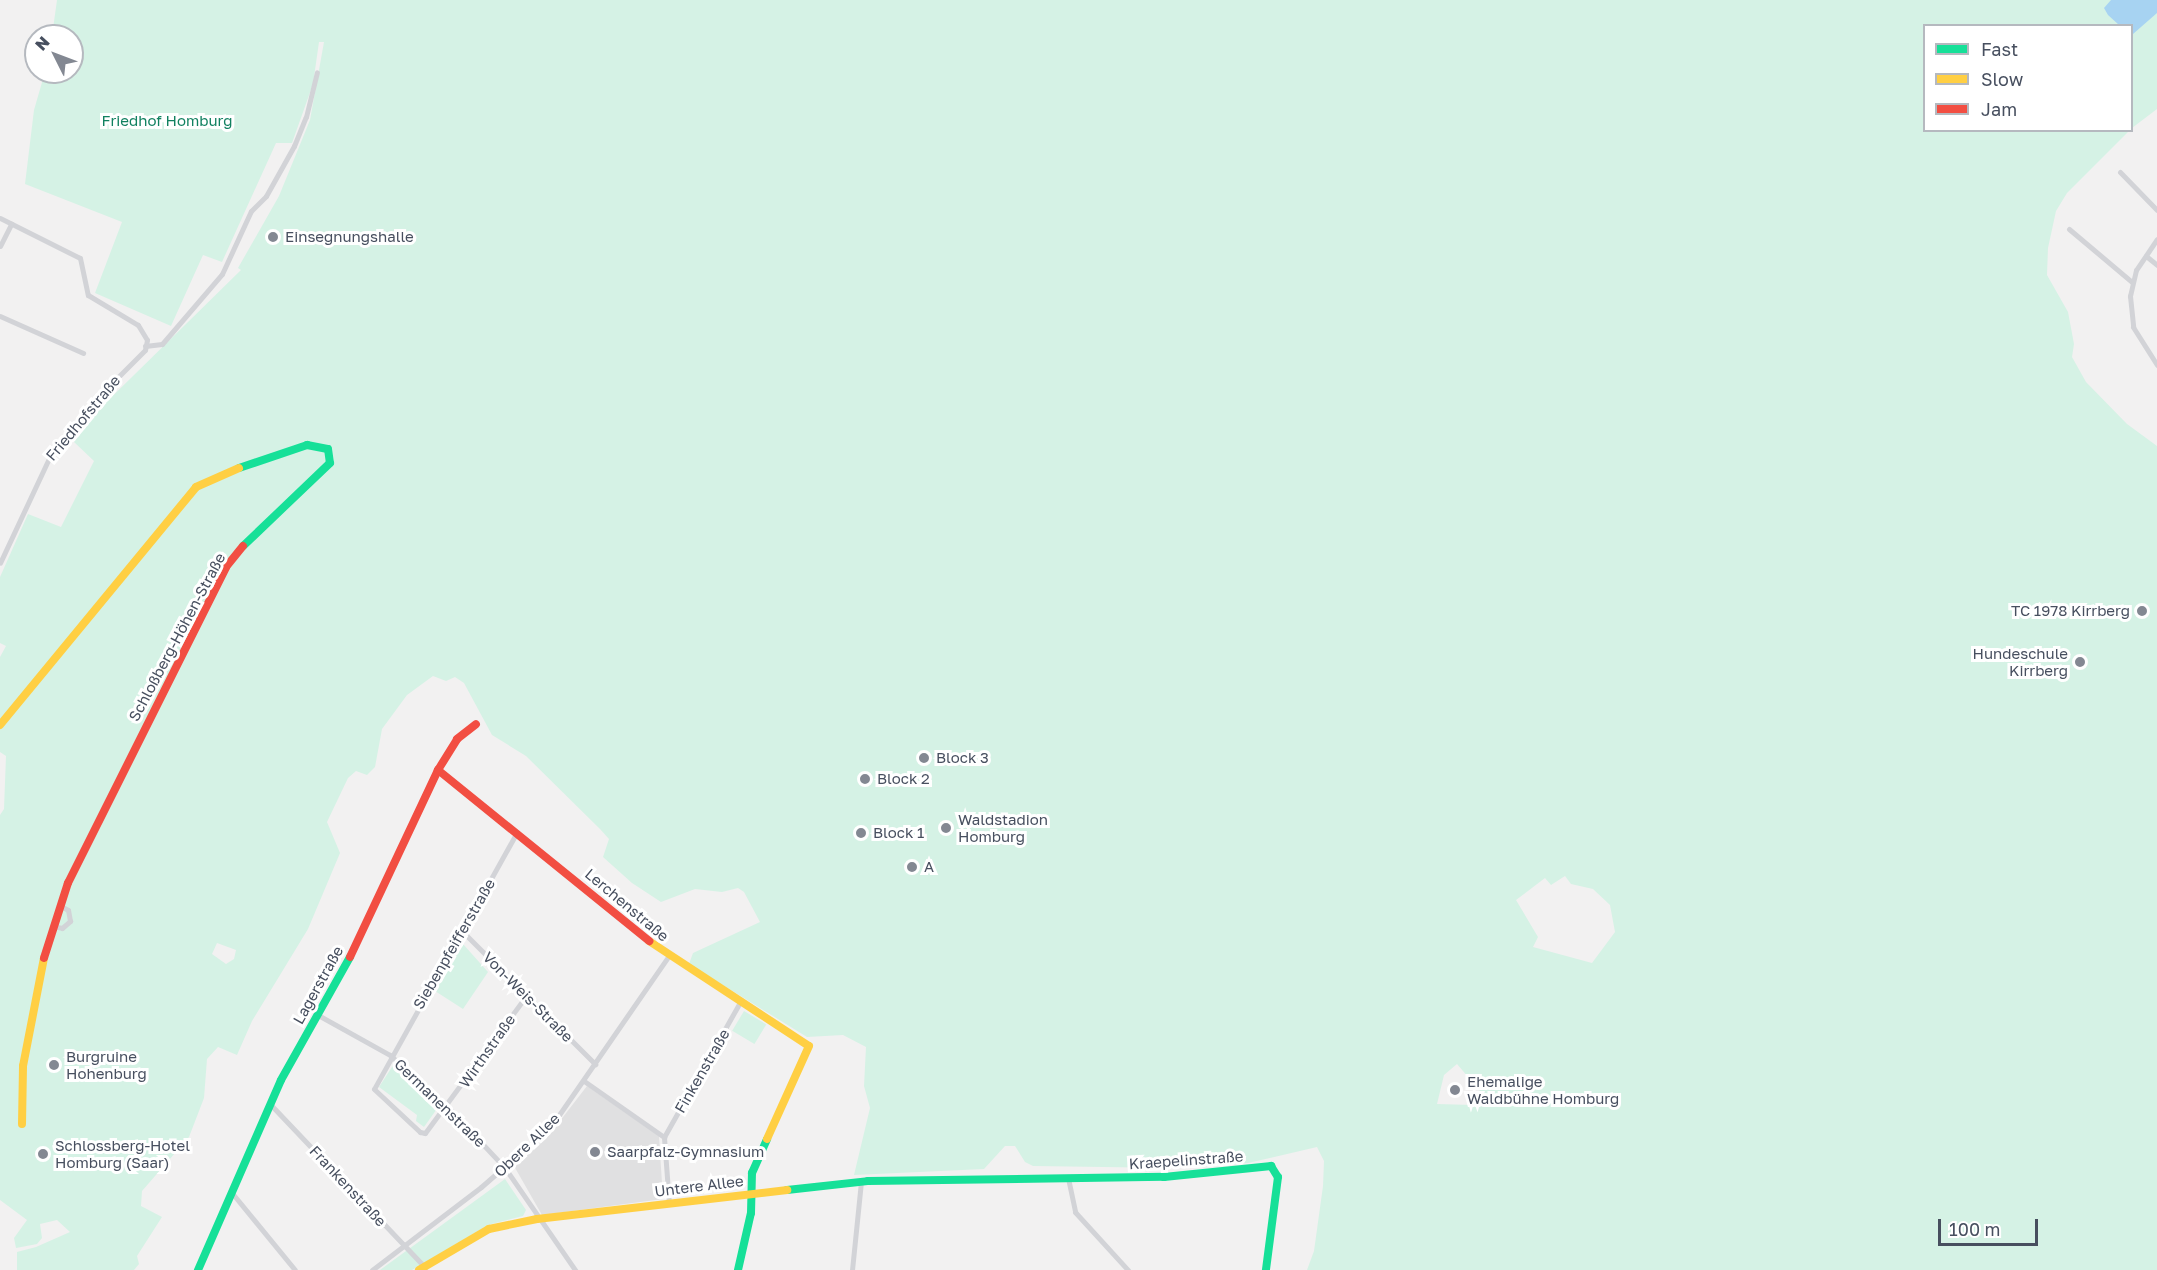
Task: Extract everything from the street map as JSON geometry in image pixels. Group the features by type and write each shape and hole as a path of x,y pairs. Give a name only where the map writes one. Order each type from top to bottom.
{"street":[{"name":"Friedhofstraße","path":"0,563 51,454 146,346 162,344 222,274 251,211 266,196 294,146 317,72"},
{"path":"2120,172 2157,210"},
{"path":"0,218 80,258 88,295 138,325 147,340 146,346"},
{"path":"0,246 11,224"},
{"path":"2069,229 2132,282"},
{"path":"2157,239 2132,282 2133,327 2157,365"},
{"path":"2146,256 2157,265"},
{"path":"0,316 83,354"},
{"name":"Schloßberg-Höhen-Straße","path":"0,725 196,487 209,478 307,445 328,449 330,463 326,469 241,548 226,567 59,905 52,926 24,1054 22,1124"},
{"name":"Lagerstraße","path":"198,1270 271,1105 359,939 438,770 457,739 476,724"},
{"name":"Lerchenstraße","path":"438,770 668,957 739,1004 809,1046 752,1173 750,1194"},
{"name":"Siebenpfeifferstraße","path":"448,1107 425,1133 420,1132 374,1089 390,1055 517,832"},
{"path":"52,926 62,928 70,921 70,913 59,905"},
{"name":"Von-Weis-Straße","path":"461,930 595,1064"},
{"name":"Obere Allee","path":"372,1270 405,1247 505,1168 552,1125 668,957"},
{"name":"Wirthstraße","path":"448,1107 526,996"},
{"name":"Finkenstraße","path":"664,1137 739,1004"},
{"name":"Germanenstraße","path":"318,1015 390,1055 448,1107 505,1168 537,1220 575,1270"},
{"path":"584,1081 664,1137 669,1204"},
{"name":"Frankenstraße","path":"271,1105 405,1247 422,1268"},
{"name":"Kraepelinstraße","path":"995,1178 1200,1176 1271,1166 1278,1178 1266,1270"},
{"name":"Untere Allee","path":"422,1268 489,1229 537,1220 861,1182 995,1178"},
{"path":"1068,1178 1075,1212 1128,1270"},
{"path":"852,1270 861,1182"},
{"path":"232,1193 295,1270"},
{"path":"738,1270 751,1213 750,1194"}],"shaded area":[{"name":"Saarpfalz-Gymnasium","path":"587,1086 659,1136 663,1199 542,1215 514,1166 546,1139"}],"green space":[{"name":"Friedhof Homburg","path":"57,0 2157,0 2157,109 2133,127 2133,24 1923,24 1923,132 2128,132 2067,193 2056,211 2048,248 2047,275 2068,312 2074,344 2072,357 2086,382 2127,424 2157,446 2157,1270 1307,1270 1314,1251 1323,1186 1324,1161 1317,1147 1248,1163 1173,1168 1033,1166 1025,1162 1015,1146 1005,1146 984,1169 854,1175 870,1108 864,1086 866,1047 843,1035 807,1037 689,964 693,953 760,922 744,892 738,888 722,892 695,889 661,902 632,883 603,857 609,839 600,829 526,756 492,735 464,683 455,677 446,681 433,676 407,695 382,729 375,767 367,775 356,771 348,778 327,822 340,853 308,929 252,1021 237,1055 218,1047 207,1059 204,1098 189,1137 142,1191 141,1206 162,1217 137,1256 139,1264 134,1270 17,1270 17,1252 36,1247 70,1232 57,1220 40,1224 42,1238 37,1244 16,1248 14,1238 27,1220 0,1200 0,815 4,809 6,756 0,752 0,657 6,646 0,643 0,577 28,514 61,527 94,461 74,442 80,428 241,270 238,268 279,196 310,120 324,42 319,42 313,84 292,143 276,143 222,262 203,255 171,326 95,293 122,222 25,184 34,110 42,84 84,84 84,24 54,24","holes":["1565,876 1571,884 1593,889 1610,905 1615,932 1592,963 1533,947 1538,937 1516,900 1545,878 1551,885","217,943 236,950 234,959 226,964 212,954","1457,1064 1480,1091 1473,1105 1437,1104 1444,1075"]},
{"path":"463,944 488,972 463,1009 435,991"},
{"path":"744,1011 766,1024 754,1044 732,1031"},
{"path":"394,1064 439,1106 424,1127 416,1121 417,1115 379,1087"},
{"path":"505,1179 526,1210 523,1216 488,1225 412,1270 380,1270"}],"water":[{"path":"2111,0 2157,0 2157,13 2133,34 2133,24 2118,24 2104,8"}],"traffic: fast":[{"path":"239,468 307,445 328,449 330,463 243,546"},
{"path":"198,1270 281,1080 350,957"},
{"path":"738,1270 751,1213 752,1173 767,1139"},
{"path":"787,1190 868,1181 1164,1177 1271,1166 1278,1177 1266,1270"}],"traffic: slow":[{"path":"0,725 196,487 239,468"},
{"path":"649,941 809,1046 767,1139"},
{"path":"22,1124 23,1066 44,958"},
{"path":"419,1270 489,1229 537,1219 787,1190"}],"traffic: jam":[{"path":"44,958 68,883 226,567 243,546"},
{"path":"350,957 438,770 457,739 476,724"},
{"path":"438,770 649,941"}],"place":[{"name":"Einsegnungshalle","path":"273,237"},
{"name":"TC 1978 Kirrberg","path":"2142,611"},
{"name":"Hundeschule Kirrberg","path":"2080,662"},
{"name":"Block 3","path":"924,758"},
{"name":"Block 2","path":"865,779"},
{"name":"Waldstadion Homburg","path":"946,828"},
{"name":"Block 1","path":"861,833"},
{"name":"A","path":"912,867"},
{"name":"Burgruine Hohenburg","path":"54,1065"},
{"name":"Ehemalige Waldbühne Homburg","path":"1455,1090"},
{"name":"Saarpfalz-Gymnasium","path":"595,1152"},
{"name":"Schlossberg-Hotel Homburg (Saar)","path":"43,1154"}]}
